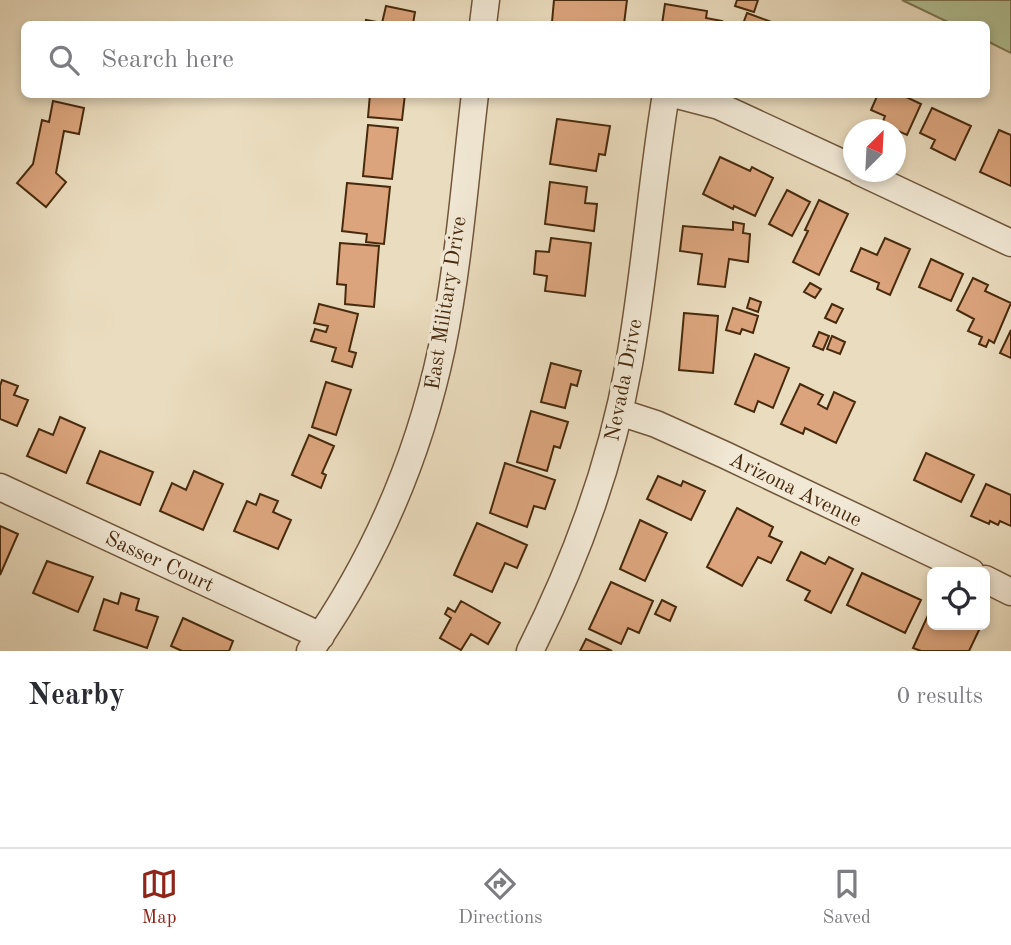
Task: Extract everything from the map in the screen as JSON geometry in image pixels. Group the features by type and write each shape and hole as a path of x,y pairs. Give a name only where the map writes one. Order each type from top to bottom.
{"street":[{"path":"483,21 486,0"},
{"name":"East Military Drive","path":"315,643 373,547 408,466 428,406 442,346 453,277 475,98"},
{"name":"Nevada Drive","path":"530,651 576,551 598,488 618,412 629,365 665,98"},
{"path":"694,98 731,111 843,163"},
{"path":"881,182 1011,243"},
{"name":"Arizona Avenue","path":"618,412 656,424 724,454 961,567"},
{"name":"Sasser Court","path":"0,487 315,643"},
{"path":"990,582 1011,592"}],"green space":[{"path":"902,0 1011,0 1011,53 990,42 990,21 946,21"}],"building":[{"path":"554,0 627,0 624,21 552,21"},
{"path":"737,0 758,0 754,12 735,6"},
{"path":"665,4 707,11 706,18 722,21 662,21"},
{"path":"386,6 415,12 414,21 382,21"},
{"path":"747,13 769,21 744,21"},
{"path":"370,98 405,98 402,120 368,117"},
{"path":"876,98 908,98 921,104 907,135 906,119 884,119 885,116 871,110"},
{"path":"53,101 84,108 79,134 64,131 56,173 66,182 46,207 17,183 33,164 42,120 49,122"},
{"path":"932,108 971,126 955,160 931,148 935,140 920,133"},
{"path":"557,119 610,126 605,155 599,154 596,171 550,164"},
{"path":"368,125 398,128 392,179 363,176"},
{"path":"999,130 1011,135 1011,186 980,172"},
{"path":"720,157 750,171 752,167 773,178 755,216 734,206 733,209 703,194"},
{"path":"550,182 587,187 585,203 597,204 594,231 545,224"},
{"path":"347,183 390,187 384,244 366,242 367,234 342,231"},
{"path":"787,190 810,202 792,236 769,224"},
{"path":"819,200 848,214 819,275 793,262"},
{"path":"733,222 744,224 743,233 750,234 748,262 729,259 725,287 698,284 702,254 680,251 683,226 733,230"},
{"path":"551,238 591,243 585,296 545,291 547,276 534,274 536,251 549,252"},
{"path":"885,238 910,249 890,295 877,289 879,283 851,271 861,248 877,255"},
{"path":"340,243 379,246 374,307 345,304 346,285 337,284"},
{"path":"931,259 963,274 951,301 919,287"},
{"path":"973,278 988,285 985,291 1011,303 994,343 989,340 986,347 979,344 982,337 968,331 974,319 957,310"},
{"path":"810,283 821,289 815,298 804,292"},
{"path":"750,298 761,302 758,312 747,308"},
{"path":"319,304 358,314 349,351 356,353 352,367 332,361 336,348 311,341 315,329 326,332 328,326 314,323"},
{"path":"832,304 843,309 836,323 825,318"},
{"path":"733,308 758,316 753,333 742,329 740,334 726,330"},
{"path":"684,313 718,316 713,373 679,370"},
{"path":"1011,330 1011,358 1000,353"},
{"path":"819,332 829,336 823,350 813,346"},
{"path":"832,336 845,342 840,354 827,349"},
{"path":"755,354 789,368 773,408 758,401 754,412 735,404"},
{"path":"551,363 581,371 577,386 571,384 565,408 541,402"},
{"path":"2,380 18,386 14,395 28,400 17,426 0,419"},
{"path":"326,382 351,390 336,435 312,427"},
{"path":"800,384 823,395 818,404 827,409 834,392 855,402 836,443 805,428 803,434 781,424"},
{"path":"531,411 568,422 560,448 554,446 547,471 517,462"},
{"path":"60,417 85,428 66,473 27,456 39,429 53,435"},
{"path":"309,435 334,446 322,473 326,475 321,488 292,475"},
{"path":"100,451 153,472 140,505 87,483"},
{"path":"926,453 974,475 961,502 914,480"},
{"path":"505,463 555,480 545,509 534,506 527,527 490,513"},
{"path":"194,471 223,484 203,530 160,511 172,483 186,490"},
{"path":"658,476 681,486 683,481 705,491 691,520 647,499"},
{"path":"986,484 1011,495 1011,526 1000,521 998,525 990,521 989,524 971,516"},
{"path":"260,494 278,501 273,512 291,520 278,549 234,531 247,501 256,505"},
{"path":"737,508 773,527 769,536 782,542 771,563 758,557 742,586 707,567"},
{"path":"640,520 667,533 645,581 620,569"},
{"path":"477,523 527,545 517,568 505,563 492,592 454,575"},
{"path":"0,526 18,534 0,575"},
{"path":"801,552 825,564 829,557 853,569 831,613 805,600 810,591 787,580"},
{"path":"47,561 93,577 78,612 33,593"},
{"path":"862,573 921,600 905,633 847,605"},
{"path":"611,582 653,601 639,633 628,628 621,644 589,629"},
{"path":"121,593 139,599 136,610 158,617 147,648 94,630 104,599 118,604"},
{"path":"662,600 676,607 670,621 655,614"},
{"path":"461,601 500,623 488,644 471,634 461,650 440,638 451,618 445,614 448,608 455,612"},
{"path":"927,617 927,630 979,630 969,651 921,651 913,648"},
{"path":"183,618 233,641 229,651 182,651 171,646"},
{"path":"586,639 612,651 580,651"}]}
